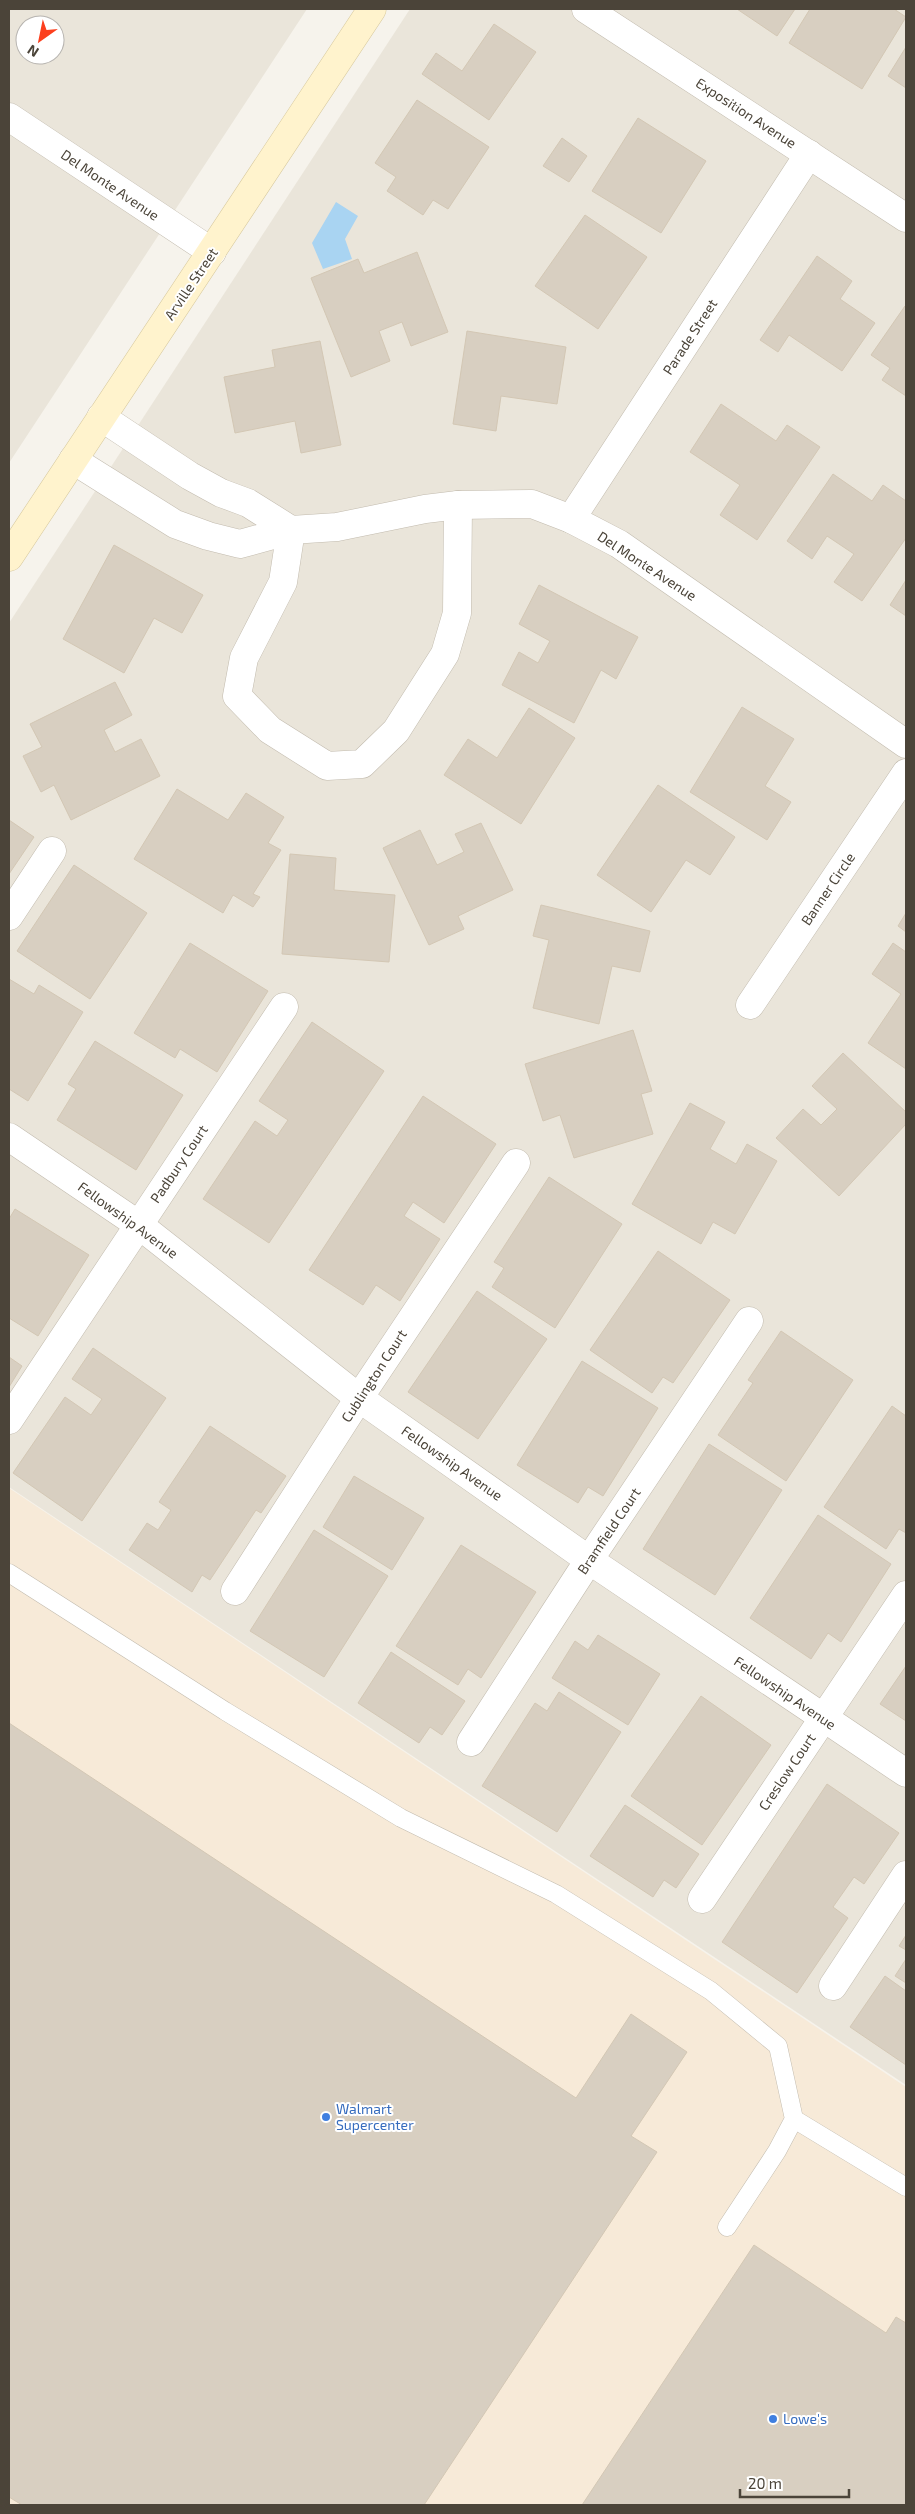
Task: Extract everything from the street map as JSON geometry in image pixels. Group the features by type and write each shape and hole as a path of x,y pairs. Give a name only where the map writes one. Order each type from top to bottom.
{"street":[{"name":"Arville Street","path":"9,558 372,9"},
{"name":"Exposition Avenue","path":"586,9 906,218"},
{"name":"Del Monte Avenue","path":"9,117 212,252"},
{"name":"Parade Street","path":"571,519 809,154"},
{"path":"101,417 190,476 248,504 291,530 283,582 244,658 237,696 270,730 327,766 362,764 396,731 445,654 457,613 458,505"},
{"name":"Del Monte Avenue","path":"73,460 175,524 208,536 240,544 291,530 337,527 425,509 458,505 532,504 571,519 619,544 906,744"},
{"name":"Banner Circle","path":"750,1005 906,773"},
{"path":"9,916 52,851"},
{"name":"Padbury Court","path":"9,1420 284,1008"},
{"name":"Fellowship Avenue","path":"9,1137 139,1225 359,1398 589,1560 906,1773"},
{"name":"Cublington Court","path":"235,1591 359,1398 516,1163"},
{"name":"Bramfield Court","path":"471,1742 589,1560 749,1321"},
{"name":"Creslow Court","path":"702,1899 906,1595"},
{"path":"833,1986 906,1875"}],"lane":[{"path":"9,1573 225,1711 401,1818 556,1894 711,1991 778,2046 794,2119 777,2151 727,2227"},
{"path":"794,2119 906,2187"}],"shaded area":[{"path":"9,9 307,9 9,463"},
{"path":"410,9 906,9 906,2085 9,1487 9,623"},
{"path":"9,1488 906,2087 906,2505 9,2505"}],"water":[{"path":"336,202 358,216 345,239 352,259 323,269 312,243"}],"building":[{"path":"737,9 795,9 777,36"},
{"path":"810,9 894,9 906,17 862,89 789,43"},
{"path":"494,24 536,52 489,120 422,74 436,53 462,71"},
{"path":"906,47 906,88 888,76"},
{"path":"417,100 489,147 448,209 433,200 423,215 387,191 396,177 375,163"},
{"path":"638,118 706,161 661,233 592,191"},
{"path":"562,138 587,156 569,182 543,166"},
{"path":"585,215 647,257 598,329 535,286"},
{"path":"417,252 448,332 411,346 402,322 379,331 390,361 351,377 311,278 358,259 364,273"},
{"path":"817,256 852,281 840,299 875,323 842,371 789,335 778,352 760,340"},
{"path":"905,306 906,396 882,380 890,368 871,355"},
{"path":"467,331 566,347 557,404 501,396 496,431 453,424"},
{"path":"320,341 341,445 301,453 295,421 235,433 224,377 275,367 272,350"},
{"path":"721,404 776,441 787,425 820,447 757,540 720,515 740,485 690,452"},
{"path":"833,474 872,501 883,485 906,501 906,538 862,601 834,582 854,554 827,536 812,559 787,541"},
{"path":"114,545 203,595 182,633 154,618 124,673 63,639"},
{"path":"906,580 906,616 890,605"},
{"path":"539,585 638,637 616,679 601,670 574,723 502,685 519,652 538,663 550,641 519,624"},
{"path":"115,682 132,715 104,730 115,752 141,739 160,776 71,820 54,785 41,792 23,756 42,747 30,724"},
{"path":"742,707 794,739 765,786 791,802 767,840 690,792"},
{"path":"529,708 575,738 521,824 444,775 468,739 497,758"},
{"path":"658,785 735,837 710,875 686,860 651,912 597,875"},
{"path":"177,789 228,820 246,793 284,817 268,843 281,850 253,894 260,897 253,907 233,895 223,913 134,859"},
{"path":"9,820 34,837 9,874"},
{"path":"481,823 513,890 458,916 464,929 429,945 383,848 420,830 437,865 464,852 455,834"},
{"path":"290,854 336,858 334,890 395,895 389,962 282,954"},
{"path":"74,865 147,913 90,999 17,951"},
{"path":"541,905 650,931 640,972 612,966 599,1024 533,1008 549,940 533,936"},
{"path":"906,913 906,932 898,926"},
{"path":"190,943 268,991 217,1072 180,1049 175,1058 134,1033"},
{"path":"893,943 906,952 906,1069 868,1043 901,994 872,974"},
{"path":"9,979 34,994 39,985 83,1012 28,1101 9,1089"},
{"path":"312,1022 384,1071 269,1243 203,1199 255,1121 277,1136 288,1120 259,1101"},
{"path":"633,1030 652,1091 641,1094 653,1134 574,1158 560,1115 543,1121 525,1064"},
{"path":"95,1041 183,1095 136,1170 57,1120 76,1089 68,1084"},
{"path":"843,1053 906,1112 906,1124 839,1196 776,1138 803,1109 821,1125 837,1109 812,1086"},
{"path":"423,1096 496,1144 444,1223 413,1202 404,1216 440,1239 400,1301 376,1285 363,1305 309,1270"},
{"path":"690,1103 725,1122 710,1149 736,1164 747,1144 777,1161 735,1234 713,1222 701,1244 632,1204"},
{"path":"549,1177 622,1224 555,1328 492,1287 504,1268 494,1262"},
{"path":"15,1209 89,1255 38,1336 9,1318 9,1219"},
{"path":"658,1251 730,1300 673,1383 663,1377 652,1393 590,1350"},
{"path":"477,1291 547,1339 478,1439 408,1392"},
{"path":"781,1331 853,1380 786,1481 718,1435 753,1383 748,1380"},
{"path":"93,1348 166,1398 82,1521 13,1473 65,1397 91,1415 102,1399 72,1379"},
{"path":"9,1357 22,1366 9,1387"},
{"path":"582,1361 658,1408 603,1496 588,1487 578,1503 517,1465"},
{"path":"892,1406 906,1416 906,1533 899,1529 886,1549 824,1507"},
{"path":"210,1426 286,1476 261,1513 256,1510 210,1580 202,1575 192,1592 129,1550 147,1523 158,1530 171,1510 159,1502"},
{"path":"709,1444 782,1490 715,1595 643,1549"},
{"path":"354,1476 424,1518 392,1570 323,1527"},
{"path":"818,1515 891,1564 841,1642 828,1633 811,1659 750,1618"},
{"path":"314,1530 388,1576 324,1677 250,1631"},
{"path":"461,1545 536,1592 481,1678 468,1669 458,1685 396,1646"},
{"path":"598,1635 660,1674 628,1725 552,1678 575,1641 588,1650"},
{"path":"391,1652 465,1701 442,1735 430,1727 419,1743 358,1703"},
{"path":"906,1666 906,1721 880,1704"},
{"path":"559,1692 621,1732 557,1832 482,1786 535,1703 547,1711"},
{"path":"701,1696 771,1745 702,1845 631,1796"},
{"name":"Walmart Supercenter","path":"9,1723 576,2098 631,2014 687,2052 631,2136 657,2152 424,2505 22,2505 9,2497"},
{"path":"827,1784 899,1833 864,1884 854,1877 833,1907 848,1918 797,1993 722,1942"},
{"path":"625,1805 699,1854 676,1888 664,1880 653,1897 590,1856"},
{"path":"906,1935 906,1950 899,1946"},
{"path":"906,1959 906,1983 895,1976"},
{"path":"885,1976 906,1991 906,2065 850,2027"},
{"name":"Lowe's","path":"754,2245 886,2333 896,2317 906,2323 906,2505 582,2505"}],"place":[{"name":"Walmart Supercenter","path":"326,2117"},
{"name":"Lowe's","path":"773,2419"}]}
